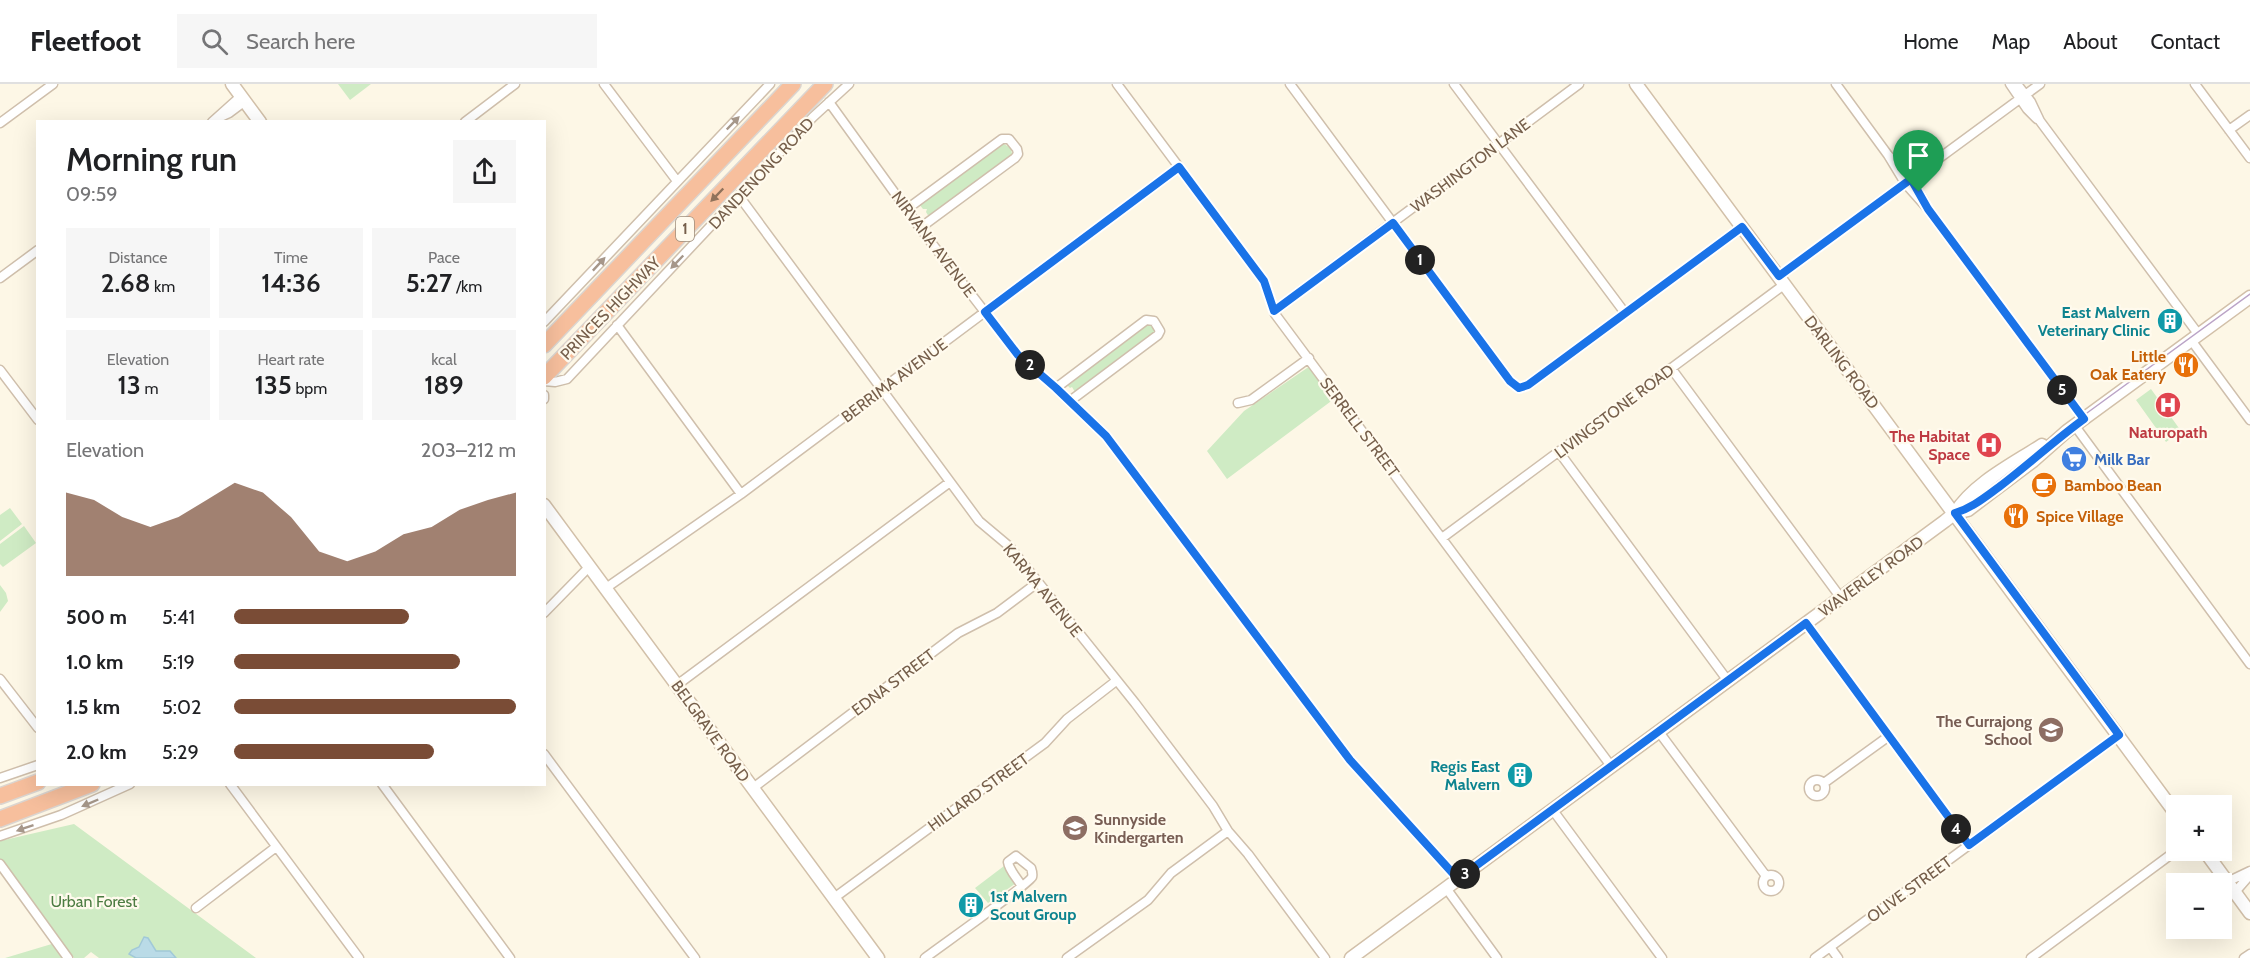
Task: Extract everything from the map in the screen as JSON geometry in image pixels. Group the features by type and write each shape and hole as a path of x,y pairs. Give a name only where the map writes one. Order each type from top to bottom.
{"highway":[{"name":"PRINCES HIGHWAY","path":"546,343 793,84"},
{"name":"PRINCES HIGHWAY","path":"546,375 825,84"},
{"path":"756,122 772,138"},
{"path":"0,796 36,783"},
{"path":"0,819 87,786"}],"main road":[{"path":"232,84 259,120"},
{"name":"DARLING ROAD","path":"1636,84 2166,800"},
{"name":"WAVERLEY ROAD","path":"1351,958 1955,513 1968,510 2033,461 2075,425 2250,297"},
{"name":"BELGRAVE ROAD","path":"546,508 878,958"},
{"path":"2232,888 2250,913"}],"street":[{"path":"0,123 53,84"},
{"path":"468,120 515,84"},
{"path":"604,84 677,181"},
{"path":"546,320 770,84"},
{"name":"DANDENONG ROAD","path":"546,381 567,379 739,196 849,84"},
{"name":"SERRELL STREET","path":"1117,84 1264,281 1274,311 1611,766"},
{"path":"1290,84 1510,381 1519,388 1528,385 1742,227"},
{"path":"1454,84 1625,314"},
{"name":"WASHINGTON LANE","path":"1274,311 1579,84"},
{"path":"1836,84 1928,209 2075,425 2250,664"},
{"path":"2010,84 2040,121 2195,337 2250,420"},
{"path":"2017,84 2022,97"},
{"name":"LIVINGSTONE ROAD","path":"1442,538 1671,368 1908,181 2040,84"},
{"path":"2195,84 2250,158"},
{"path":"213,120 243,99"},
{"name":"NIRVANA AVENUE","path":"829,102 920,228 1018,355 1106,436 1350,760 1458,879"},
{"path":"2229,130 2250,115"},
{"path":"907,209 1002,139 1009,139 1017,149 1018,154 1015,158 920,228"},
{"name":"BERRIMA AVENUE","path":"606,588 741,494 1179,167"},
{"name":"KARMA AVENUE","path":"739,196 984,528 1000,537 1010,547 1213,806 1228,831 1248,854 1325,958"},
{"path":"0,278 36,251"},
{"path":"572,293 589,298"},
{"path":"1056,388 1146,320 1154,321 1160,333 1070,401"},
{"path":"617,325 741,494"},
{"path":"1238,403 1251,400 1309,358"},
{"path":"1671,368 1841,598"},
{"path":"0,370 34,408"},
{"path":"1559,452 1728,681"},
{"path":"677,685 950,482"},
{"path":"546,611 590,566"},
{"name":"EDNA STREET","path":"753,788 958,633 997,613 1037,583"},
{"path":"1806,623 1969,845"},
{"path":"0,679 36,725"},
{"name":"HILLARD STREET","path":"834,898 1045,743 1067,719 1116,681"},
{"path":"1659,732 1766,876"},
{"name":"OLIVE STREET","path":"1815,958 2119,735"},
{"path":"1824,783 1889,736"},
{"path":"546,757 695,958"},
{"path":"0,778 36,766"},
{"path":"0,836 61,815 126,786"},
{"path":"231,786 359,958"},
{"path":"383,786 510,958"},
{"path":"1552,809 1662,958"},
{"path":"1067,958 1148,900 1171,873 1228,831"},
{"path":"196,908 276,847"},
{"path":"2031,958 2166,858"},
{"path":"0,864 68,958"},
{"path":"2232,880 2250,873"},
{"path":"2235,892 2250,873"},
{"path":"1446,888 1497,958"},
{"path":"925,958 1019,889"},
{"path":"1830,947 1838,958"},
{"path":"2244,958 2250,954"}],"green space":[{"path":"338,84 371,84 350,100"},
{"path":"1002,143 1011,148 1012,154 929,217 927,209 923,209 919,204"},
{"path":"1150,323 1156,328 1153,335 1075,392 1066,384"},
{"path":"1310,366 1334,399 1227,479 1207,451 1244,411"},
{"path":"2151,389 2181,431 2166,442 2136,400"},
{"path":"10,508 22,524 0,541 0,515"},
{"path":"24,526 36,543 3,567 0,564 0,544"},
{"path":"0,585 8,601 0,612"},
{"name":"Urban Forest","path":"74,824 256,958 99,958 91,952 84,958 74,958 0,860 0,841"},
{"path":"1004,866 1016,883 988,903 975,888"},
{"path":"55,943 66,958 5,958"}],"water":[{"path":"144,937 148,938 156,951 170,951 176,958 136,958 129,954 139,947"}],"tram line":[{"path":"1979,496 2065,429 2250,294"}],"place":[{"name":"East Malvern Veterinary Clinic","path":"2170,321"},
{"name":"Little Oak Eatery","path":"2186,365"},
{"name":"Naturopath","path":"2168,405"},
{"name":"The Habitat Space","path":"1989,445"},
{"name":"Milk Bar","path":"2074,459"},
{"name":"Bamboo Bean","path":"2044,485"},
{"name":"Spice Village","path":"2016,516"},
{"name":"The Currajong School","path":"2051,730"},
{"name":"Regis East Malvern","path":"1520,775"},
{"name":"Sunnyside Kindergarten","path":"1075,828"},
{"name":"1st Malvern Scout Group","path":"971,905"}],"route":[{"path":"1179,167 1264,281 1274,311 1393,223 1513,385 1519,388 1528,385 1742,227 1779,276 1911,179 1919,192 1928,209 2084,419 1968,510 1955,513 2119,735 1969,845 1806,623 1458,879 1350,760 1106,436 1018,355 985,312 1179,167"}]}
